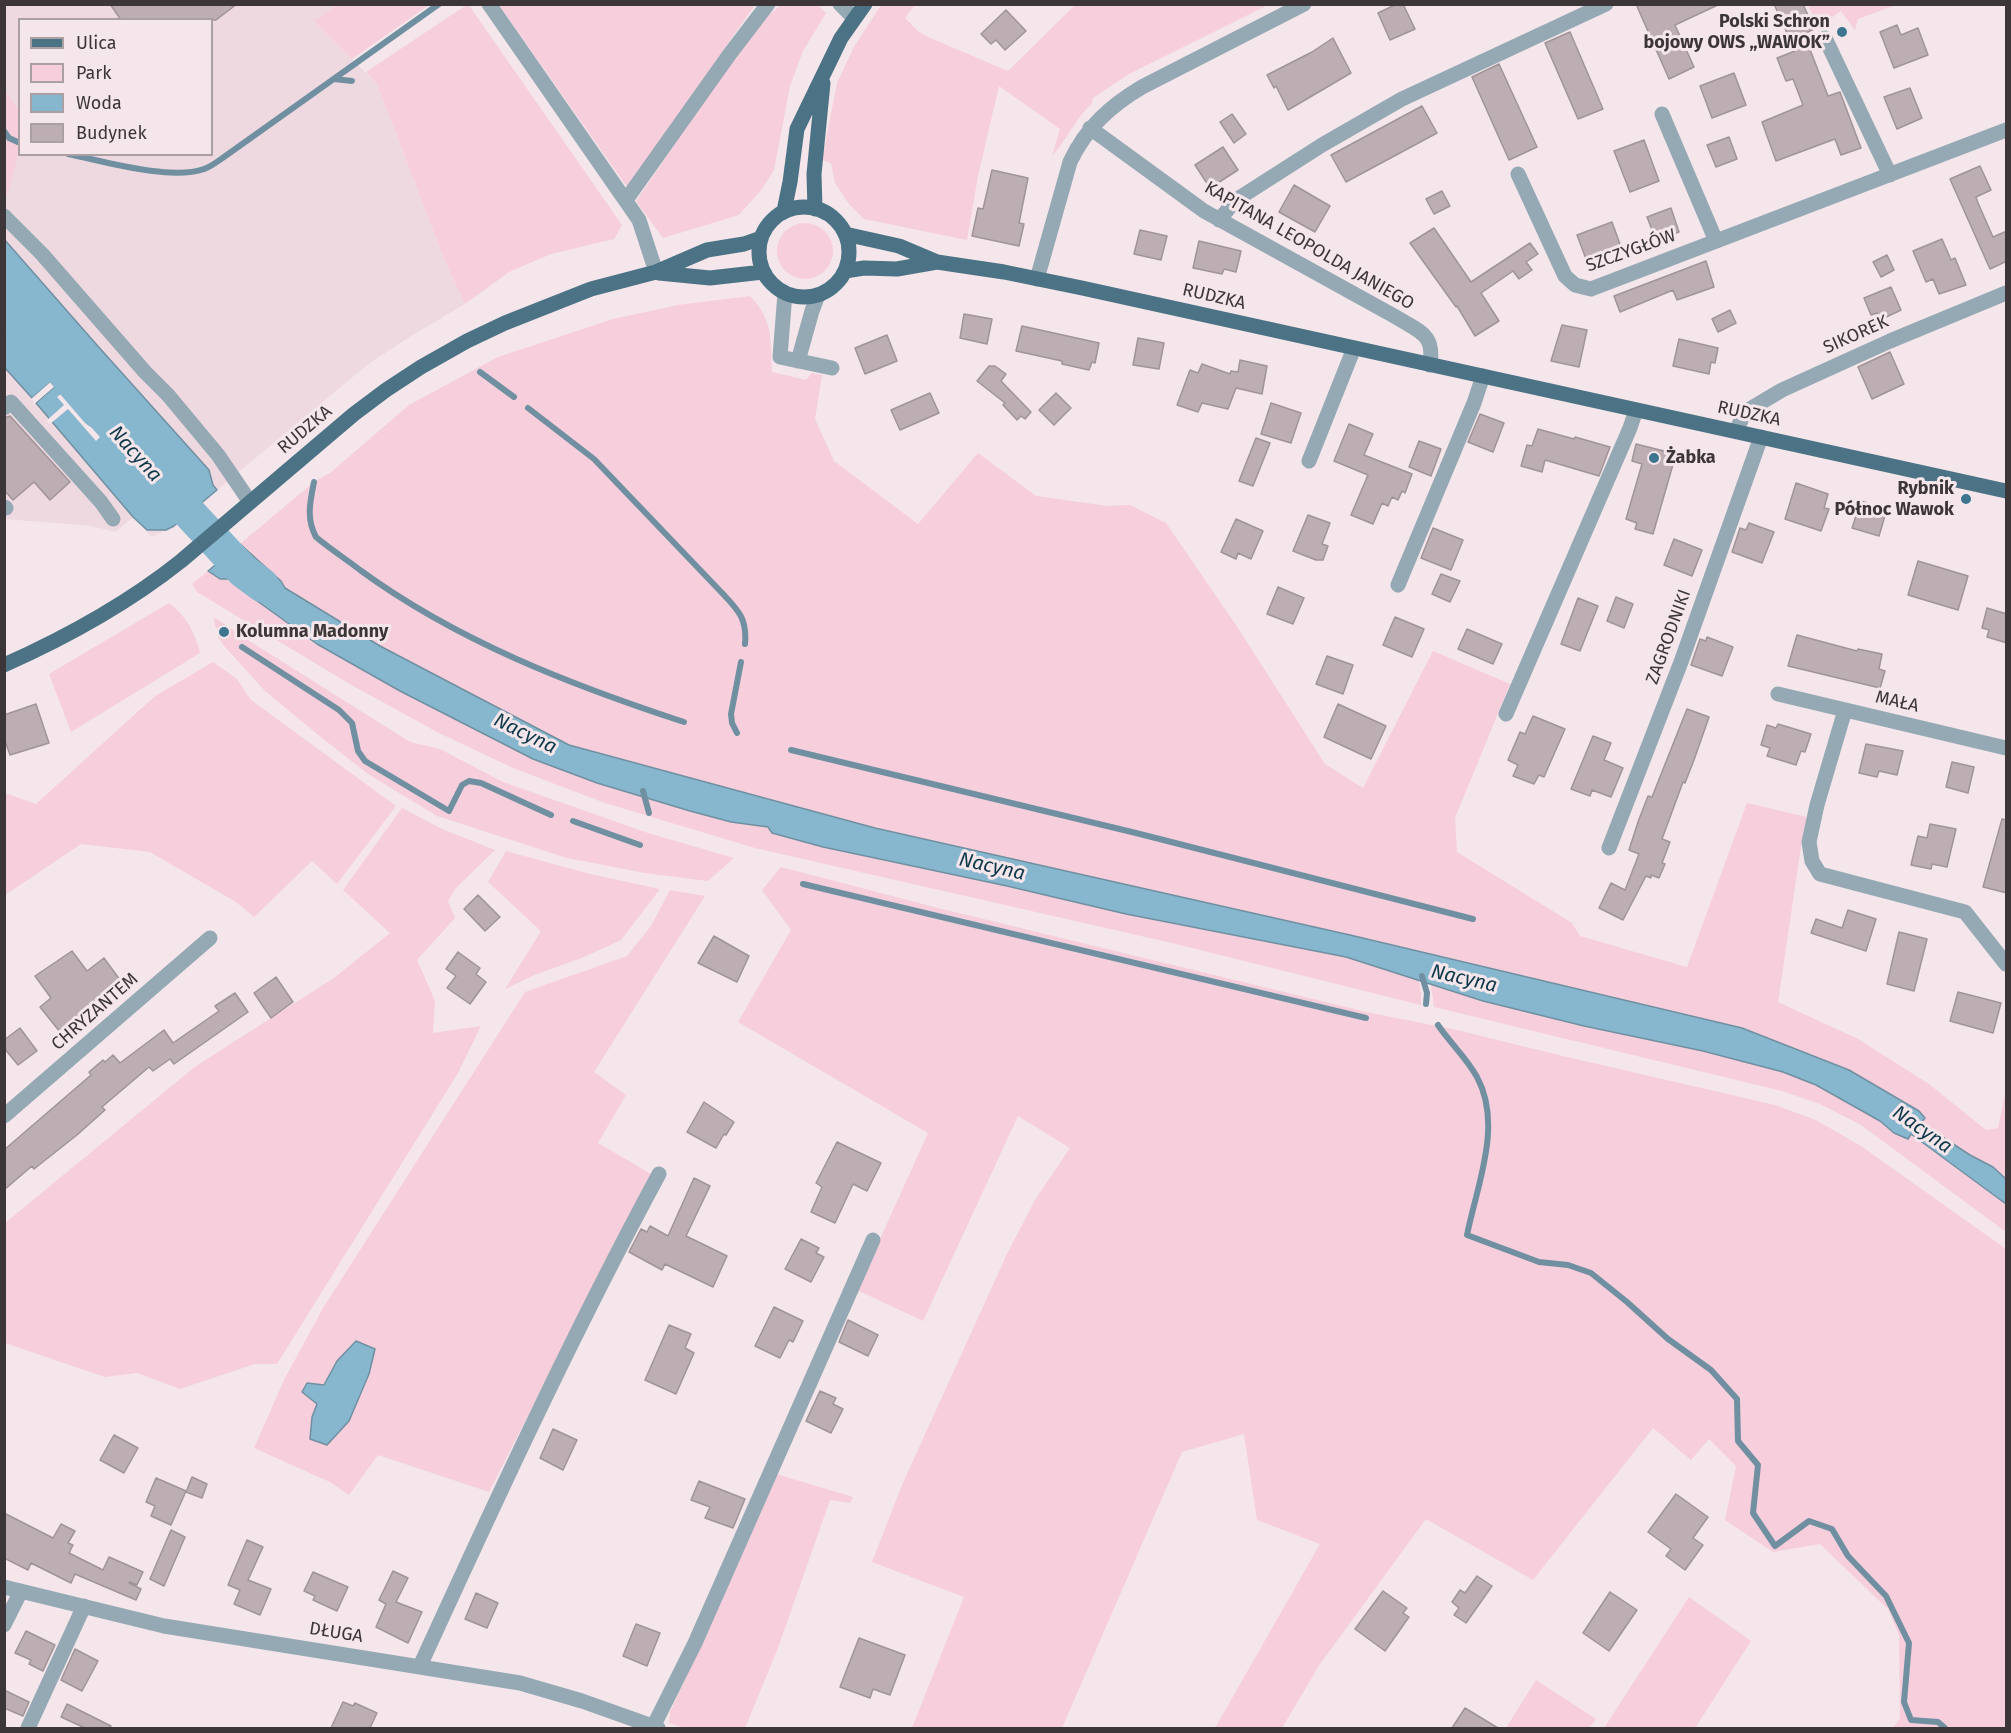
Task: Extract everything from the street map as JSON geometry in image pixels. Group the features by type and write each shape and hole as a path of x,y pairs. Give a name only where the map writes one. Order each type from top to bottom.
{"main road":[{"path":"784,211 797,129 841,38 865,4"},
{"path":"815,209 814,174 824,74"},
{"path":"795,208 815,209 833,218 845,234 849,253 845,271 834,286 818,295 796,297 776,288 763,272 759,250 761,238 770,223 784,211 795,208"},
{"name":"RUDZKA","path":"845,234 899,246 937,262 1037,279 2007,491"},
{"name":"RUDZKA","path":"4,665 54,643 107,613 181,561 354,414 421,367 467,341 591,289 656,272 707,250 744,244 761,238"},
{"name":"RUDZKA","path":"845,271 864,268 897,269 937,262"},
{"name":"RUDZKA","path":"656,272 711,278 763,272"}],"street":[{"path":"489,4 639,220 656,272"},
{"path":"626,200 768,4"},
{"path":"840,4 854,18"},
{"path":"1037,279 1070,162 1090,128 1118,102 1142,87 1304,4"},
{"path":"1219,220 1236,201 1322,145 1402,99 1606,4"},
{"path":"1825,38 1890,174"},
{"path":"1662,114 1716,241"},
{"name":"KAPITANA LEOPOLDA JANIEGO","path":"1090,128 1219,220 1425,335 1432,346 1430,365"},
{"name":"SZCZYGŁÓW","path":"1518,174 1566,276 1579,287 1596,288 2007,130"},
{"path":"4,216 42,254 145,372 168,394 223,462 244,508"},
{"path":"785,293 780,357 832,368"},
{"name":"SIKOREK","path":"1736,432 1745,412 1782,390 1890,341 2007,293"},
{"path":"798,361 818,295"},
{"path":"1309,461 1354,348"},
{"path":"1398,585 1474,403 1483,376"},
{"path":"7,401 114,519"},
{"path":"1506,714 1636,410"},
{"name":"ZAGRODNIKI","path":"1609,848 1681,662 1761,437"},
{"name":"MAŁA","path":"1778,694 2007,748"},
{"path":"1845,710 1809,842 1812,861 1820,874 1965,912 2007,964"},
{"name":"CHRYZANTEM","path":"4,1116 210,938"},
{"path":"420,1666 496,1497 616,1254 659,1174"},
{"path":"655,1728 695,1643 873,1240"},
{"name":"DŁUGA","path":"4,1587 164,1626 520,1683 582,1701 655,1728"},
{"path":"4,1625 21,1591"},
{"path":"28,1728 84,1606"}],"shaded area":[{"path":"5,5 336,5 314,21 377,84 444,259 465,304 367,365 174,526 152,537 133,517 116,532 91,526 5,519 4,130 18,126 18,156 213,156 213,18 18,18 18,110 5,91"}],"green space":[{"path":"468,4 622,225 614,239 551,254 509,272 465,304 444,259 377,84 366,72"},
{"path":"336,5 429,5 352,59 314,21"},
{"path":"499,5 755,5 627,187"},
{"path":"781,5 818,5 826,13 803,51 790,86 774,170 762,189 739,215 663,238 636,201 761,22"},
{"path":"881,5 915,5 905,18 918,31 1008,71 1075,5 1268,5 1129,74 1093,98 1092,103 1052,156 1060,129 999,86 978,176 967,240 864,219 849,204 835,183 831,163 822,160 837,83 854,47"},
{"path":"1808,5 1896,5 1858,19 1855,30 1841,11 1818,27"},
{"path":"5,91 18,109 18,155 8,193 5,195"},
{"path":"805,223 825,231 833,251 825,271 805,279 785,271 777,251 785,231"},
{"path":"750,296 767,322 772,372 806,380 812,373 822,375 815,419 834,461 918,524 978,453 1036,496 1107,506 1130,505 1166,523 1236,625 1325,764 1363,788 1433,651 1510,684 1455,818 1457,852 1572,923 1580,936 1687,967 1747,803 1807,817 1778,1002 1858,1039 1929,1084 1986,1130 1998,1128 2006,1089 2006,1179 1993,1167 1921,1123 1742,1028 1350,935 875,828 569,745 380,646 285,588 281,581 240,544 314,482 330,473 409,405 498,357 613,319 678,305"},
{"path":"208,571 220,579 231,579 246,593 317,644 400,691 533,759 597,783 731,822 768,827 855,854 1126,914 1346,957 1419,981 1421,1005 1176,944 755,848 605,803 513,768 437,732 348,683 197,592 192,584"},
{"path":"169,603 189,625 200,653 71,732 49,674"},
{"path":"214,617 410,742 440,749 503,782 648,833 734,858 708,881 645,873 567,858 437,816 368,774 265,691 218,637 221,634 215,626"},
{"path":"213,662 237,679 251,700 396,806 337,884 312,861 254,917 236,902 150,852 81,844 5,895 5,793 36,804 155,696"},
{"path":"402,808 442,829 495,850 456,888 448,901 455,918 417,960 435,1001 433,1033 481,1026 458,1073 277,1364 255,1364 180,1389 137,1373 105,1377 5,1343 5,1223 196,1066 334,978 390,933 343,890"},
{"path":"506,851 590,874 660,889 621,940 505,989 541,931 488,882"},
{"path":"781,867 934,907 1371,1013 1457,1030 1775,1105 1816,1120 1861,1146 2006,1249 2006,1728 1893,1728 1900,1718 1899,1635 1888,1609 1820,1544 1773,1552 1725,1520 1736,1466 1709,1439 1691,1460 1653,1428 1533,1580 1426,1519 1320,1664 1282,1728 1215,1728 1320,1544 1257,1520 1244,1434 1182,1452 1062,1728 912,1728 964,1597 872,1562 902,1485 1007,1254 1035,1200 1070,1148 1018,1116 923,1321 857,1290 928,1133 738,1022 791,930 762,890"},
{"path":"670,890 705,896 594,1072 626,1095 598,1143 651,1174 489,1492 378,1455 349,1495 330,1482 254,1448 284,1380 323,1308 525,992 627,956 651,926"},
{"path":"1431,985 1483,1001 1584,1026 1703,1051 1783,1072 1816,1085 1881,1121 1894,1133 1910,1134 2006,1204 2006,1232 1861,1125 1820,1104 1782,1091 1434,1007"},
{"path":"773,1473 853,1497 850,1503 830,1500 778,1648 745,1728 684,1728 669,1723 670,1712 703,1641"},
{"path":"1689,1597 1751,1641 1695,1728 1604,1728"},
{"path":"1536,1680 1596,1719 1589,1728 1506,1728"}],"water":[{"path":"4,239 209,470 213,485 217,490 174,526 166,530 147,530 133,517 36,403 76,367 73,363 32,398 5,368"},
{"path":"240,544 281,581 285,588 380,646 569,745 875,828 1350,935 1742,1028 1849,1070 1919,1111 1925,1118 1921,1123 1993,1167 2006,1179 2006,1204 1911,1134 1908,1139 1894,1133 1880,1121 1816,1085 1783,1072 1703,1051 1584,1026 1483,1001 1346,957 1126,914 823,847 772,833 768,827 731,822 597,783 533,759 400,691 317,644 246,593 232,579 220,579 208,571"},
{"path":"356,1341 375,1349 369,1374 349,1421 327,1445 310,1439 312,1417 317,1404 302,1392 307,1383 324,1385 337,1361"}],"pier":[{"path":"73,362 77,367 33,405 33,401 73,367 34,400 30,400"},
{"path":"61,394 100,437 96,441 68,409 50,424 46,421 64,405 57,397"}],"building":[{"path":"110,4 237,4 216,20 213,18 120,18"},
{"path":"1397,4 1403,4 1415,29 1390,40 1378,13"},
{"path":"1636,4 1720,4 1675,25 1694,67 1669,79"},
{"path":"1774,4 1803,4 1814,29 1804,34 1828,96 1840,92 1861,148 1841,155 1835,139 1776,161 1762,122 1803,105 1793,79 1786,81 1777,58 1795,51"},
{"path":"1006,10 1026,31 1005,50 996,40 991,44 981,34"},
{"path":"1897,25 1901,35 1918,28 1928,55 1894,68 1880,32"},
{"path":"1570,32 1603,109 1578,119 1545,43"},
{"path":"1333,38 1351,73 1288,110 1276,86 1274,88 1267,75 1312,52"},
{"path":"1499,64 1537,147 1509,160 1472,77"},
{"path":"1734,73 1746,105 1712,118 1700,86"},
{"path":"1910,88 1922,118 1897,129 1884,97"},
{"path":"1422,106 1437,133 1346,182 1331,155"},
{"path":"1232,114 1246,134 1234,143 1220,122"},
{"path":"1729,137 1737,159 1716,167 1707,145"},
{"path":"1644,140 1659,181 1630,192 1614,151"},
{"path":"1223,147 1238,170 1210,188 1195,165"},
{"path":"1980,166 1991,190 1976,197 1978,203 1993,237 2007,231 2007,261 1990,269 1950,179"},
{"path":"992,170 1028,178 1019,223 1024,224 1019,246 972,236 978,208 983,209"},
{"path":"1294,185 1330,206 1315,232 1279,212"},
{"path":"1442,191 1450,206 1434,214 1426,199"},
{"path":"1671,208 1679,232 1656,240 1647,217"},
{"path":"1612,222 1621,247 1586,259 1577,235"},
{"path":"1434,228 1471,282 1530,243 1538,254 1526,262 1532,270 1519,279 1513,271 1481,293 1499,321 1475,336 1457,306 1410,243"},
{"path":"1140,230 1167,236 1161,260 1134,254"},
{"path":"1942,239 1951,260 1955,258 1966,285 1939,294 1933,279 1926,282 1913,251"},
{"path":"1199,241 1241,251 1236,272 1224,269 1222,274 1193,268"},
{"path":"1887,255 1894,270 1881,277 1873,262"},
{"path":"1706,261 1714,287 1677,300 1673,290 1620,312 1614,296"},
{"path":"1891,287 1901,310 1880,320 1877,313 1871,315 1864,298"},
{"path":"1730,310 1736,323 1718,332 1712,319"},
{"path":"964,314 992,319 987,344 960,338"},
{"path":"1562,325 1587,330 1579,367 1551,361"},
{"path":"1022,326 1099,343 1095,363 1092,362 1089,370 1062,364 1062,361 1016,351"},
{"path":"887,335 897,361 865,374 855,348"},
{"path":"1138,338 1164,343 1159,369 1133,365"},
{"path":"1679,339 1718,348 1715,363 1711,362 1709,374 1673,366"},
{"path":"1890,352 1904,384 1872,399 1858,367"},
{"path":"1240,360 1267,366 1262,394 1236,388 1228,409 1202,403 1198,412 1177,405 1190,370 1198,373 1202,364 1230,374 1231,371 1238,372"},
{"path":"989,366 995,366 1006,374 1001,381 1031,412 1025,419 1021,416 1017,420 1003,405 1005,403 977,381"},
{"path":"930,393 939,413 900,430 891,410"},
{"path":"1056,393 1071,408 1054,425 1039,410"},
{"path":"1271,403 1301,413 1291,443 1261,434"},
{"path":"1480,414 1504,423 1493,452 1468,442"},
{"path":"10,416 70,482 50,500 34,482 13,500 4,490 4,418"},
{"path":"1349,424 1373,434 1364,455 1412,474 1405,493 1402,491 1398,500 1392,497 1388,506 1382,503 1373,524 1351,515 1368,475 1334,461"},
{"path":"1538,429 1610,447 1599,476 1545,460 1542,472 1521,466 1527,445 1532,446"},
{"path":"1256,438 1270,443 1253,486 1239,481"},
{"path":"1419,441 1441,449 1431,476 1409,467"},
{"path":"1636,444 1676,454 1653,534 1635,529 1637,523 1626,519 1642,464 1632,461"},
{"path":"1796,483 1828,494 1824,508 1829,509 1821,531 1785,519"},
{"path":"1861,501 1887,509 1879,536 1852,528"},
{"path":"1308,515 1330,523 1322,544 1328,546 1323,560 1316,560 1293,551"},
{"path":"1236,519 1263,531 1251,559 1238,553 1236,559 1221,552"},
{"path":"1749,523 1774,532 1762,563 1732,552 1740,528 1746,530"},
{"path":"1433,528 1463,540 1451,570 1421,558"},
{"path":"1674,539 1702,550 1692,576 1664,565"},
{"path":"1918,561 1968,576 1958,610 1908,595"},
{"path":"1441,574 1460,581 1450,602 1432,594"},
{"path":"1278,587 1304,598 1293,624 1267,614"},
{"path":"1616,597 1633,604 1624,628 1607,621"},
{"path":"1578,598 1598,606 1580,651 1561,644"},
{"path":"1987,608 2007,614 2007,643 1987,637 1989,630 1982,628"},
{"path":"1395,617 1424,629 1412,657 1383,645"},
{"path":"1467,629 1502,644 1493,664 1458,649"},
{"path":"1797,635 1857,651 1858,649 1882,654 1879,669 1885,671 1880,688 1788,666"},
{"path":"1707,637 1733,647 1722,676 1691,665 1700,639 1706,641"},
{"path":"1327,656 1353,665 1343,694 1316,684"},
{"path":"36,704 49,743 10,755 4,738 4,715"},
{"path":"1338,704 1386,726 1371,759 1324,737"},
{"path":"1687,709 1709,717 1662,839 1670,842 1662,863 1665,864 1659,878 1646,876 1623,920 1599,908 1611,883 1625,890 1639,854 1629,850 1638,822 1648,796 1652,797"},
{"path":"1533,716 1565,729 1544,777 1539,775 1534,784 1513,776 1518,765 1508,760 1520,732 1525,734"},
{"path":"1778,724 1811,734 1805,752 1801,751 1796,765 1767,756 1770,748 1761,745 1767,725 1776,728"},
{"path":"1593,736 1611,743 1604,760 1623,768 1611,797 1592,790 1590,796 1571,789"},
{"path":"1866,744 1903,751 1897,775 1879,771 1877,777 1859,773"},
{"path":"1952,762 1974,767 1968,793 1946,787"},
{"path":"2002,819 2007,820 2007,893 1983,887"},
{"path":"1930,824 1956,829 1947,867 1932,864 1931,869 1911,865 1918,836 1927,838"},
{"path":"478,895 500,917 485,931 464,909"},
{"path":"1848,910 1876,919 1866,951 1811,933 1816,919 1842,928"},
{"path":"1899,932 1927,939 1914,991 1887,984"},
{"path":"714,936 749,956 737,982 698,963"},
{"path":"72,951 87,971 104,958 123,984 60,1032 40,1007 51,998 35,976"},
{"path":"458,952 480,968 476,974 486,982 470,1004 447,988 456,976 446,969"},
{"path":"276,977 293,1002 271,1018 254,993"},
{"path":"1958,992 2001,1003 1993,1033 1950,1021"},
{"path":"235,993 248,1012 174,1064 170,1059 153,1071 149,1067 102,1107 105,1110 77,1135 34,1169 32,1166 4,1190 4,1150 91,1075 89,1072 103,1060 105,1062 113,1055 120,1063 164,1030 173,1043 219,1011 215,1006"},
{"path":"20,1028 37,1051 18,1065 4,1048 4,1040"},
{"path":"704,1102 734,1122 716,1148 687,1132"},
{"path":"837,1142 881,1163 867,1191 853,1184 835,1223 811,1212 822,1187 816,1183"},
{"path":"694,1178 710,1186 686,1236 727,1256 713,1287 665,1264 662,1270 629,1252 641,1229 647,1232 650,1226 668,1236"},
{"path":"801,1239 819,1248 816,1253 824,1257 811,1282 785,1269"},
{"path":"774,1307 803,1321 793,1342 789,1340 780,1358 755,1346"},
{"path":"848,1320 878,1335 868,1356 839,1342"},
{"path":"669,1325 691,1334 685,1348 694,1353 676,1394 645,1380"},
{"path":"820,1391 836,1398 833,1404 843,1409 831,1433 806,1421"},
{"path":"553,1429 577,1440 563,1470 540,1458"},
{"path":"114,1435 138,1448 124,1473 100,1460"},
{"path":"192,1477 207,1484 202,1498 186,1492"},
{"path":"156,1478 186,1491 171,1525 151,1516 155,1506 146,1502"},
{"path":"699,1481 745,1499 733,1528 705,1518 710,1507 691,1500"},
{"path":"1676,1494 1708,1517 1693,1538 1703,1545 1685,1570 1666,1556 1671,1549 1648,1532"},
{"path":"4,1513 53,1538 61,1524 75,1531 68,1543 73,1545 69,1553 103,1570 109,1557 143,1572 137,1585 129,1583 141,1589 136,1600 75,1574 71,1583 31,1563 28,1570 4,1558"},
{"path":"171,1530 185,1537 164,1586 150,1579"},
{"path":"247,1540 263,1547 248,1580 271,1589 260,1615 234,1604 240,1590 228,1585"},
{"path":"393,1571 408,1578 396,1602 422,1612 408,1643 376,1627 386,1604 379,1600"},
{"path":"313,1572 348,1587 337,1611 313,1600 315,1596 304,1591"},
{"path":"1477,1576 1492,1586 1466,1623 1454,1615 1459,1608 1452,1602 1460,1590 1465,1593"},
{"path":"1383,1591 1407,1608 1403,1613 1409,1617 1385,1651 1355,1629"},
{"path":"1610,1592 1637,1610 1609,1651 1583,1633"},
{"path":"476,1593 498,1603 487,1628 465,1619"},
{"path":"636,1624 660,1633 647,1666 623,1656"},
{"path":"26,1631 55,1645 43,1671 29,1664 31,1660 15,1653"},
{"path":"859,1638 905,1655 890,1695 873,1689 870,1698 840,1687"},
{"path":"75,1649 98,1661 82,1691 61,1680"},
{"path":"4,1690 29,1702 23,1716 4,1708"},
{"path":"343,1702 353,1706 355,1703 377,1713 370,1728 331,1728"},
{"path":"67,1704 111,1726 109,1728 85,1728 61,1717"},
{"path":"1465,1708 1498,1728 1452,1728"}],"waterway":[{"path":"77,156 117,165 173,173 207,168 439,4"},
{"path":"334,79 352,81"},
{"path":"4,131 9,138 18,142"},
{"path":"4,303 97,411"},
{"path":"480,372 514,397"},
{"path":"528,408 594,459 730,601 743,622 745,644"},
{"name":"Nacyna","path":"156,477 243,571 262,585"},
{"path":"314,482 310,517 316,537 397,595 475,640 516,659 599,693 684,722"},
{"path":"242,647 339,710 352,723 358,751 365,761 449,811 462,785 469,781 481,783 551,815"},
{"path":"737,733 731,714 741,662"},
{"path":"791,750 1136,833 1473,919"},
{"path":"643,791 649,813"},
{"path":"573,821 640,845"},
{"path":"803,884 1366,1018"},
{"path":"1422,976 1427,993 1426,1004"},
{"path":"1438,1025 1477,1077 1488,1115 1486,1155 1467,1235 1539,1262 1568,1265 1591,1273 1668,1339 1711,1370 1737,1399 1738,1441 1758,1465 1753,1513 1775,1546 1809,1521 1832,1529 1848,1556 1886,1596 1909,1643 1904,1702 1911,1720 1938,1722 1945,1728"}],"place":[{"name":"Polski Schron bojowy OWS „WAWOK”","path":"1842,32"},
{"name":"Żabka","path":"1654,458"},
{"name":"Rybnik Północ Wawok","path":"1966,499"},
{"name":"Kolumna Madonny","path":"224,632"}]}
